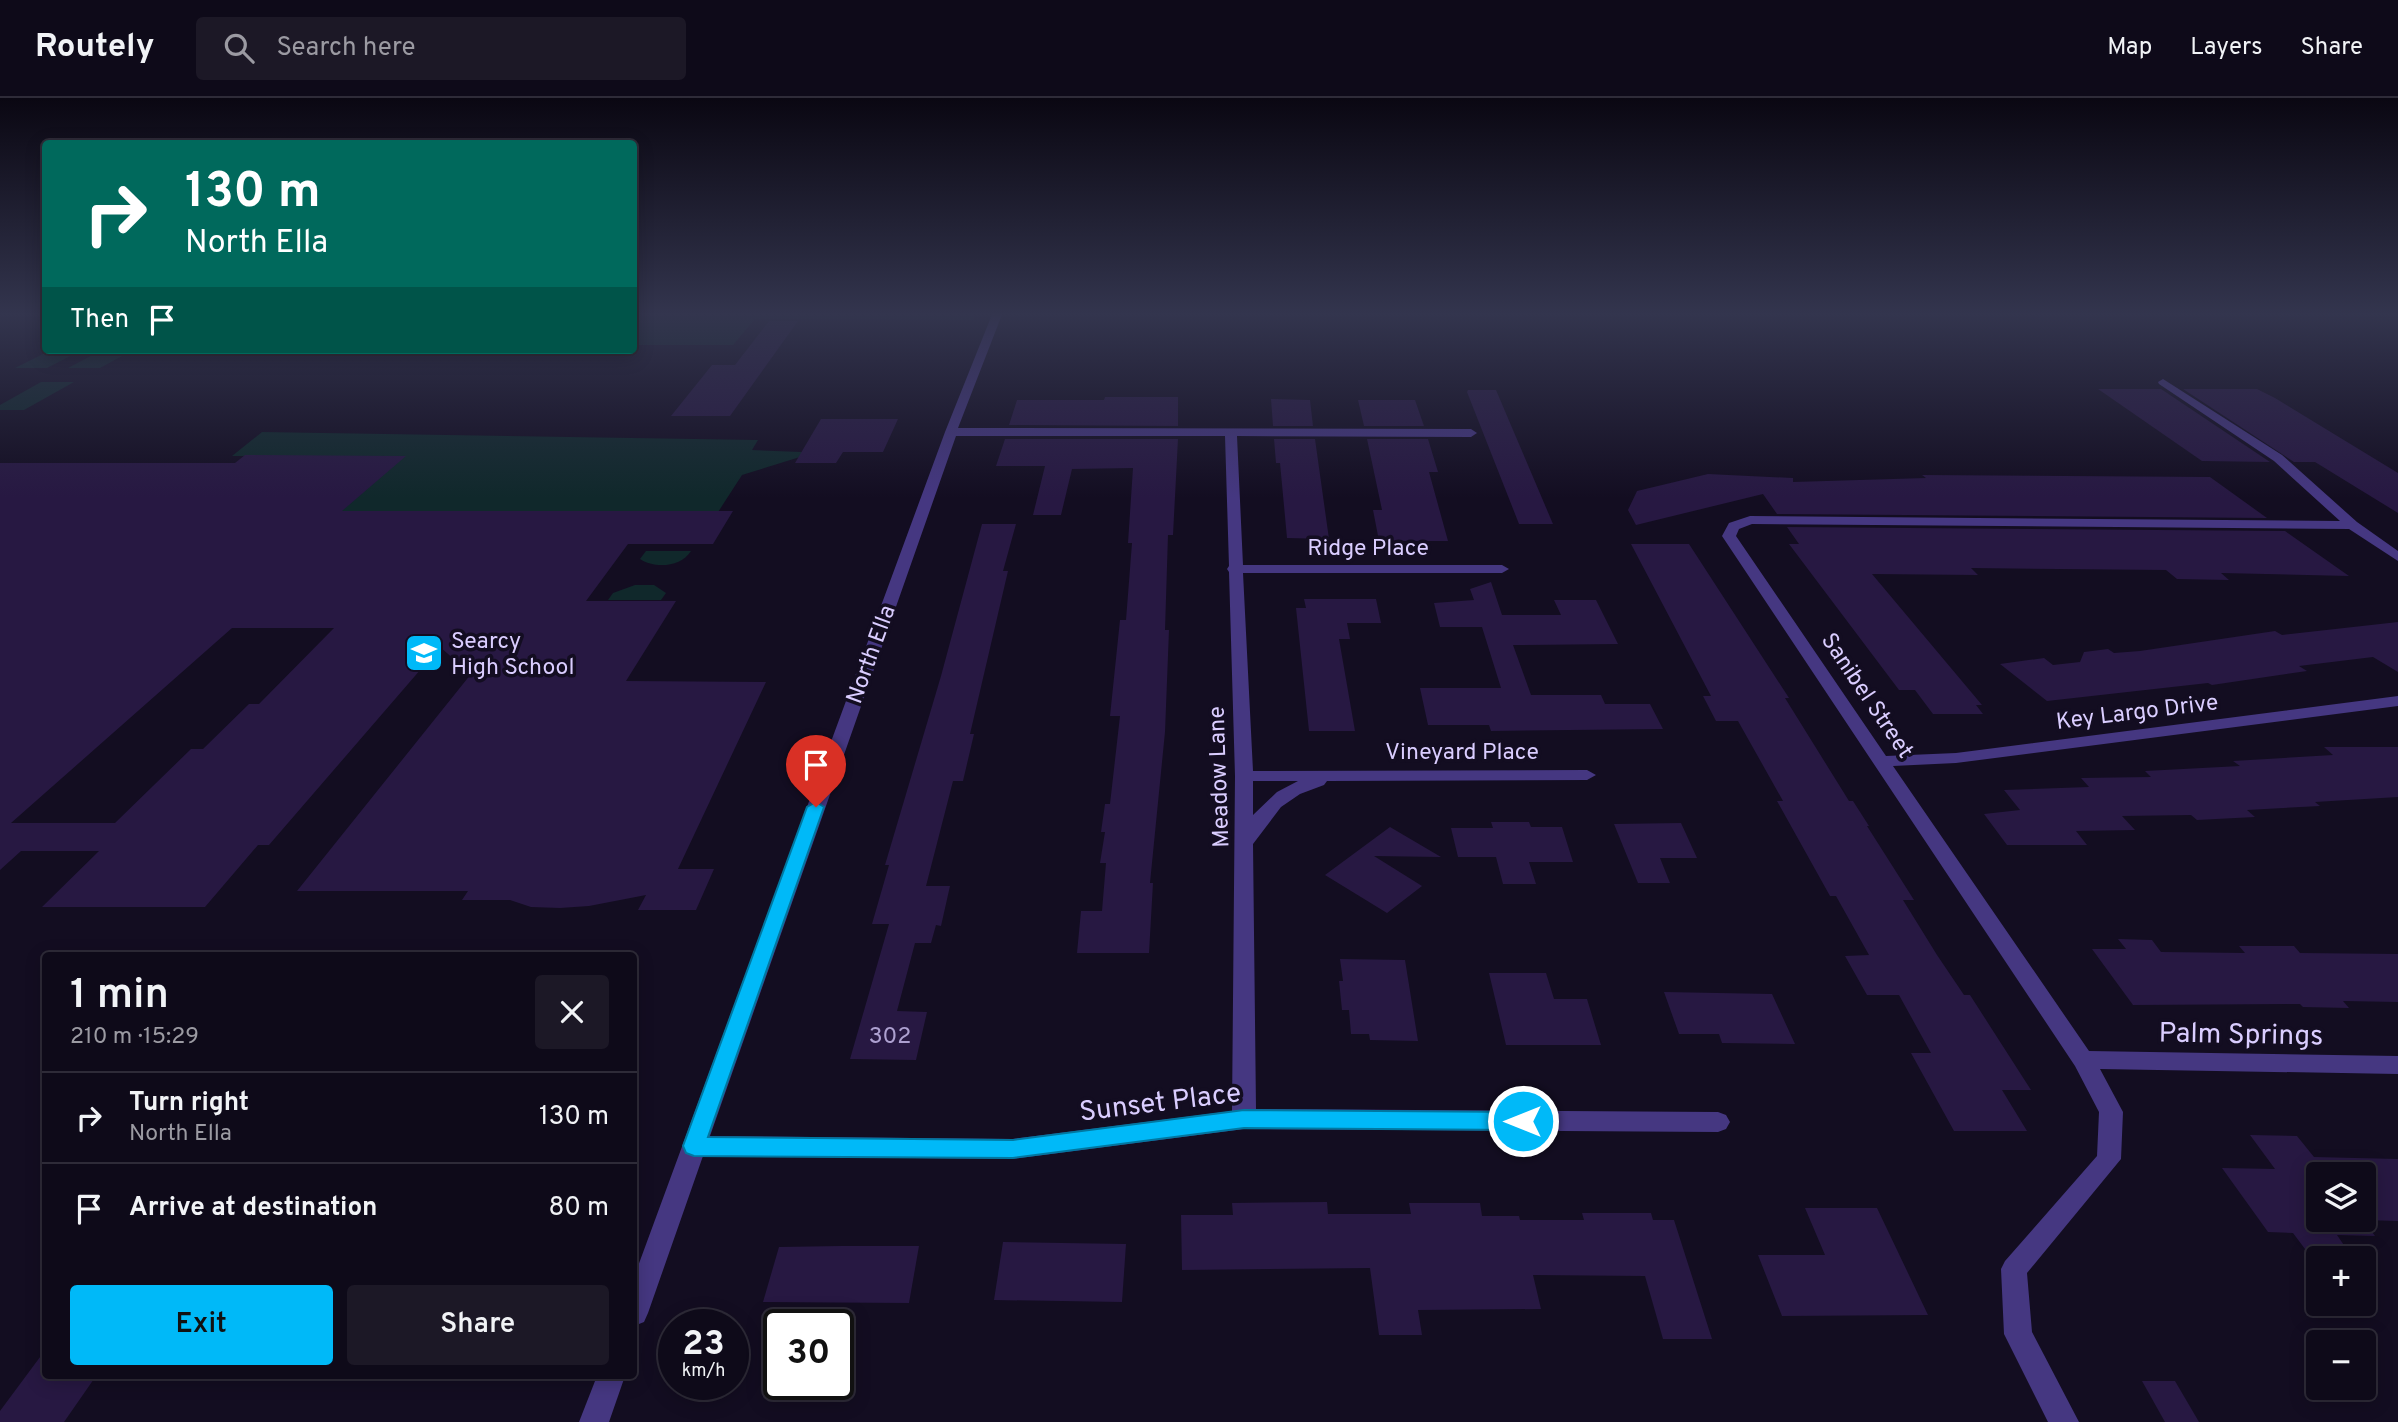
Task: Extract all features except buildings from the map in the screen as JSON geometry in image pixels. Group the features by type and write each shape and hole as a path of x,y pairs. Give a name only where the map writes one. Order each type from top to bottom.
{"street":[{"name":"North Ella","path":"637,1304 974,374"},
{"path":"2163,382 2278,458 2352,525 2398,557"},
{"path":"951,432 1471,433"},
{"name":"Meadow Lane","path":"1231,433 1234,569 1244,776 1244,1119"},
{"name":"Sanibel Street","path":"2064,1422 2018,1334 2014,1269 2109,1159 2111,1112 2083,1060 1729,536 1734,526 1750,520 2352,525"},
{"name":"Ridge Place","path":"1234,569 1502,569"},
{"name":"Key Largo Drive","path":"1881,761 1956,758 2397,702"},
{"name":"Vineyard Place","path":"1244,776 1587,775"},
{"name":"Vineyard Place","path":"1245,843 1260,816 1279,796 1302,784 1338,776"},
{"name":"Palm Springs","path":"2083,1060 2398,1065"},
{"name":"Sunset Place","path":"694,1146 1013,1149 1244,1119 1718,1122"},
{"path":"594,1422 610,1379"}],"green space":[{"path":"41,382 74,382 24,410 0,410 0,405"},
{"path":"262,432 758,440 752,450 802,452 800,457 742,475 711,523 684,511 305,511 405,456 232,456"},
{"path":"646,551 691,551 681,560 660,565 640,559"},
{"path":"635,585 654,585 666,593 661,600 608,600 613,593"}],"place":[{"name":"Searcy High School","path":"424,653"}],"route":[{"path":"816,807 694,1146 1013,1149 1244,1119 1523,1121"}]}
